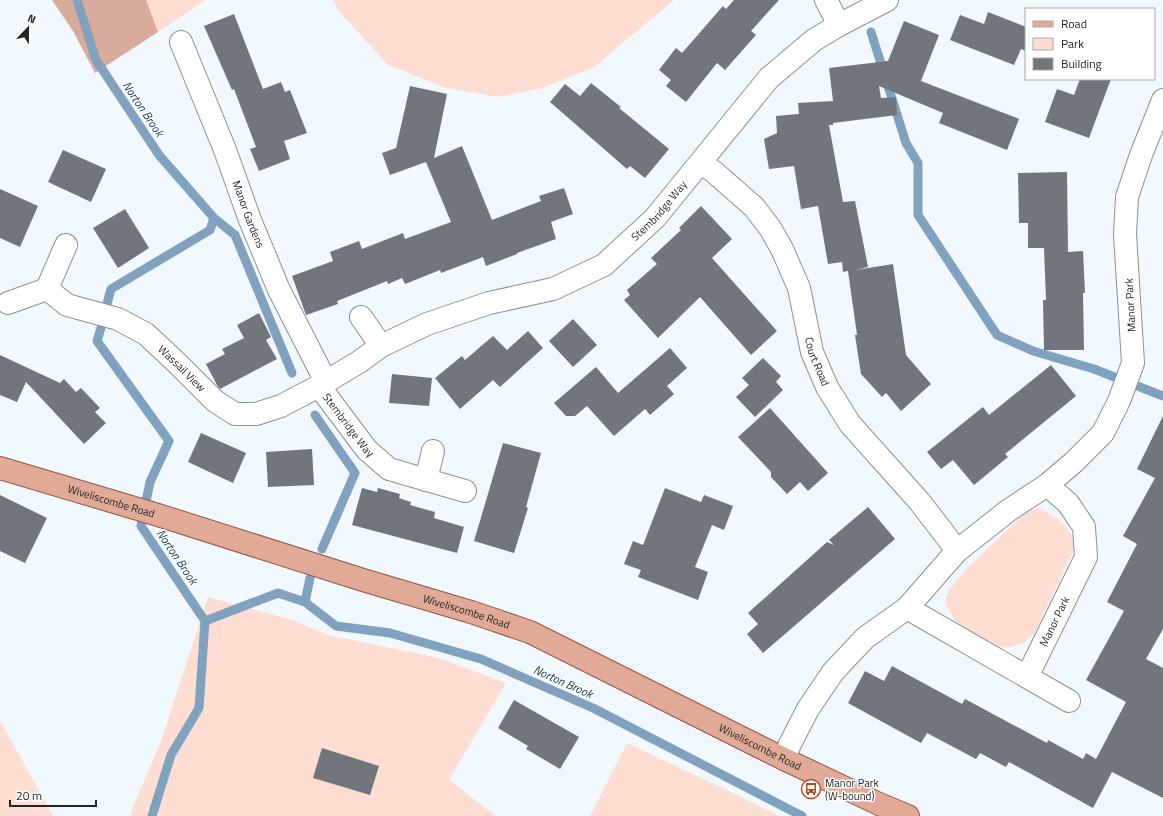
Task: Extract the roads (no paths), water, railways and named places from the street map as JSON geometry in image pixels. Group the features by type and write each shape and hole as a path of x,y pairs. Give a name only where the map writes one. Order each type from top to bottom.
{"main road":[{"name":"Wiveliscombe Road","path":"0,468 158,515 363,580 471,612 530,632 784,759 879,804 908,816"}],"street":[{"path":"826,0 839,25"},
{"name":"Stembridge Way","path":"465,491 389,469 367,450 322,384 359,362 381,346 427,324 482,305 553,289 604,265 655,218 701,164 770,78 814,40 887,0"},
{"name":"Manor Gardens","path":"181,42 225,150 250,220 279,290 322,384"},
{"name":"Manor Park","path":"784,759 808,709 833,672 865,638 906,608 957,551 1009,510 1046,485 1074,462 1103,434 1119,401 1133,363 1125,234 1127,197 1141,154 1163,100"},
{"name":"Court Road","path":"701,164 714,172 754,207 770,228 782,249 799,288 812,352 827,387 850,424 919,501 957,551"},
{"path":"8,303 47,289 66,246"},
{"name":"Wassail View","path":"47,289 67,305 118,319 146,334 215,401 235,414 256,414 281,406 322,384"},
{"path":"361,317 381,346"},
{"path":"426,480 433,451"},
{"name":"Manor Park","path":"1027,677 1086,557 1084,527 1068,503 1046,485"},
{"path":"906,608 1069,701"}],"waterway":[{"name":"Norton Brook","path":"77,0 96,60 159,155 214,218 210,230 111,289 107,304"},
{"path":"871,32 906,143 918,163 918,215 997,335 1033,351 1094,369 1163,396"},
{"name":"Norton Brook","path":"214,218 235,235 292,373"},
{"name":"Norton Brook","path":"101,328 97,341 169,441 150,482 141,526 205,621 278,593 305,602 336,626 390,633 481,659 593,708 802,816"},
{"name":"Norton Brook","path":"315,415 355,473 322,549"},
{"name":"Norton Brook","path":"305,602 310,578"},
{"path":"152,816 171,755 199,708 205,621"}],"place":[{"name":"Manor Park (W-bound)","path":"811,789"}]}
